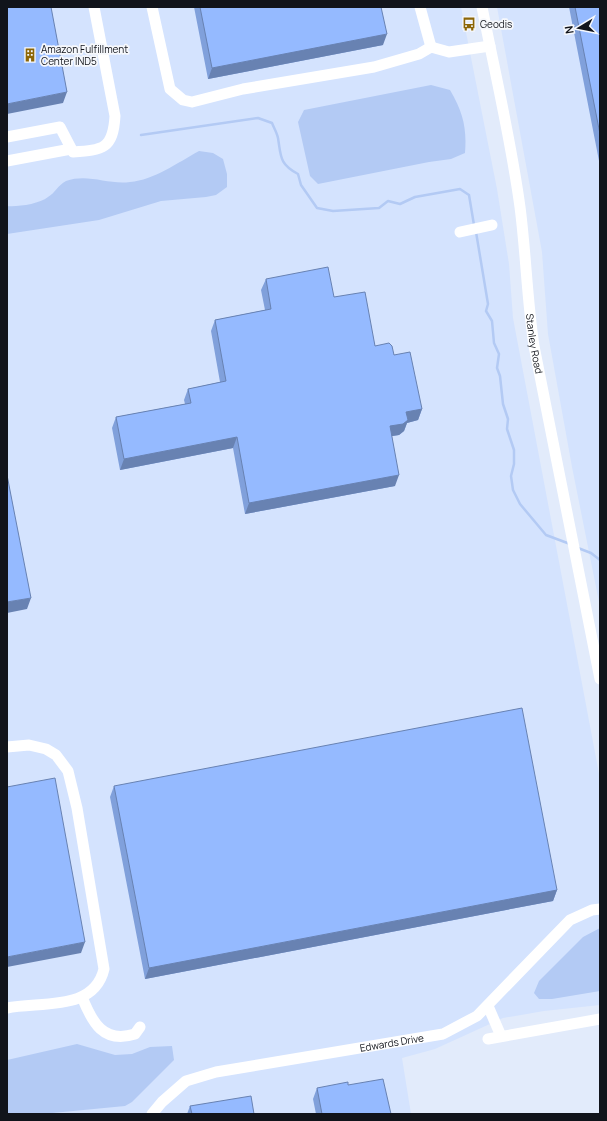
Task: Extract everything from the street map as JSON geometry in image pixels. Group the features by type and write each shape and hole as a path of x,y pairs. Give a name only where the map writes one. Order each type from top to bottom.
{"street":[{"path":"7,137 60,127 73,152 94,150 107,144 114,134 115,116 94,7"},
{"path":"152,7 170,90 182,100 192,102 243,89 374,67 420,54 431,47 449,52 490,46"},
{"path":"420,7 431,47"},
{"name":"Stanley Road","path":"482,7 519,201 534,346 600,679"},
{"path":"7,161 71,149"},
{"path":"460,232 492,225"},
{"path":"7,747 38,746 52,752 64,764 71,779 104,961 104,969 100,982 92,992 82,997 60,1002 7,1008"},
{"name":"Edwards Drive","path":"152,1114 162,1102 186,1081 216,1072 443,1034 477,1016 570,920 592,910 600,909"},
{"path":"82,997 90,1016 102,1031 116,1036 127,1036 135,1034 140,1027"},
{"path":"488,1006 500,1036"},
{"path":"488,1038 600,1019"}],"shaded area":[{"path":"7,7 461,7 497,189 509,264 513,318 600,779 600,1005 544,1011 503,1018 435,1049 402,1058 411,1114 7,1114"},
{"path":"497,7 600,7 600,607 572,467 548,334 542,252"},
{"path":"431,85 450,90 458,106 465,128 465,153 451,159 318,184 310,176 298,122 304,110"},
{"path":"199,151 213,153 223,159 227,174 227,187 216,195 161,201 99,220 7,234 7,206 17,206 39,202 50,195 66,181 74,179 82,178 114,182 139,181 165,170"},
{"path":"600,928 600,991 552,999 539,999 534,993 539,981 583,937"},
{"path":"77,1044 115,1055 132,1054 150,1047 172,1046 174,1060 132,1102 125,1106 42,1114 7,1113 7,1060"}],"building":[{"name":"Amazon Fulfillment Center IND5","path":"7,7 51,7 67,92 7,104"},
{"path":"200,7 381,7 387,34 212,68"},
{"path":"575,7 600,7 600,134"},
{"path":"328,267 334,297 365,292 375,346 389,343 392,346 394,355 410,352 422,409 406,412 408,420 403,424 390,426 399,475 249,503 237,437 124,459 116,417 191,403 188,389 226,381 215,320 271,309 266,279"},
{"path":"7,475 31,598 7,602"},
{"path":"522,708 557,890 149,968 114,786"},
{"path":"55,778 85,942 7,957 7,787"},
{"path":"383,1079 391,1114 322,1114 317,1088 348,1082 348,1085"},
{"path":"251,1096 254,1114 192,1114 190,1106"}],"waterway":[{"path":"141,135 258,118 272,123 278,136 284,163 287,167 298,174 301,185 317,208 333,211 379,208 388,201 400,204 415,197 460,189 469,195 474,225"},
{"path":"476,232 488,304 486,311 492,321 494,343 499,354 497,368 500,376 503,404 508,419 507,429 514,450 514,464 511,476 513,490 520,504 546,535 570,544"},
{"path":"578,548 591,553 600,560"}],"place":[{"name":"Geodis","path":"469,24"},
{"name":"Amazon Fulfillment Center IND5","path":"30,55"}]}
